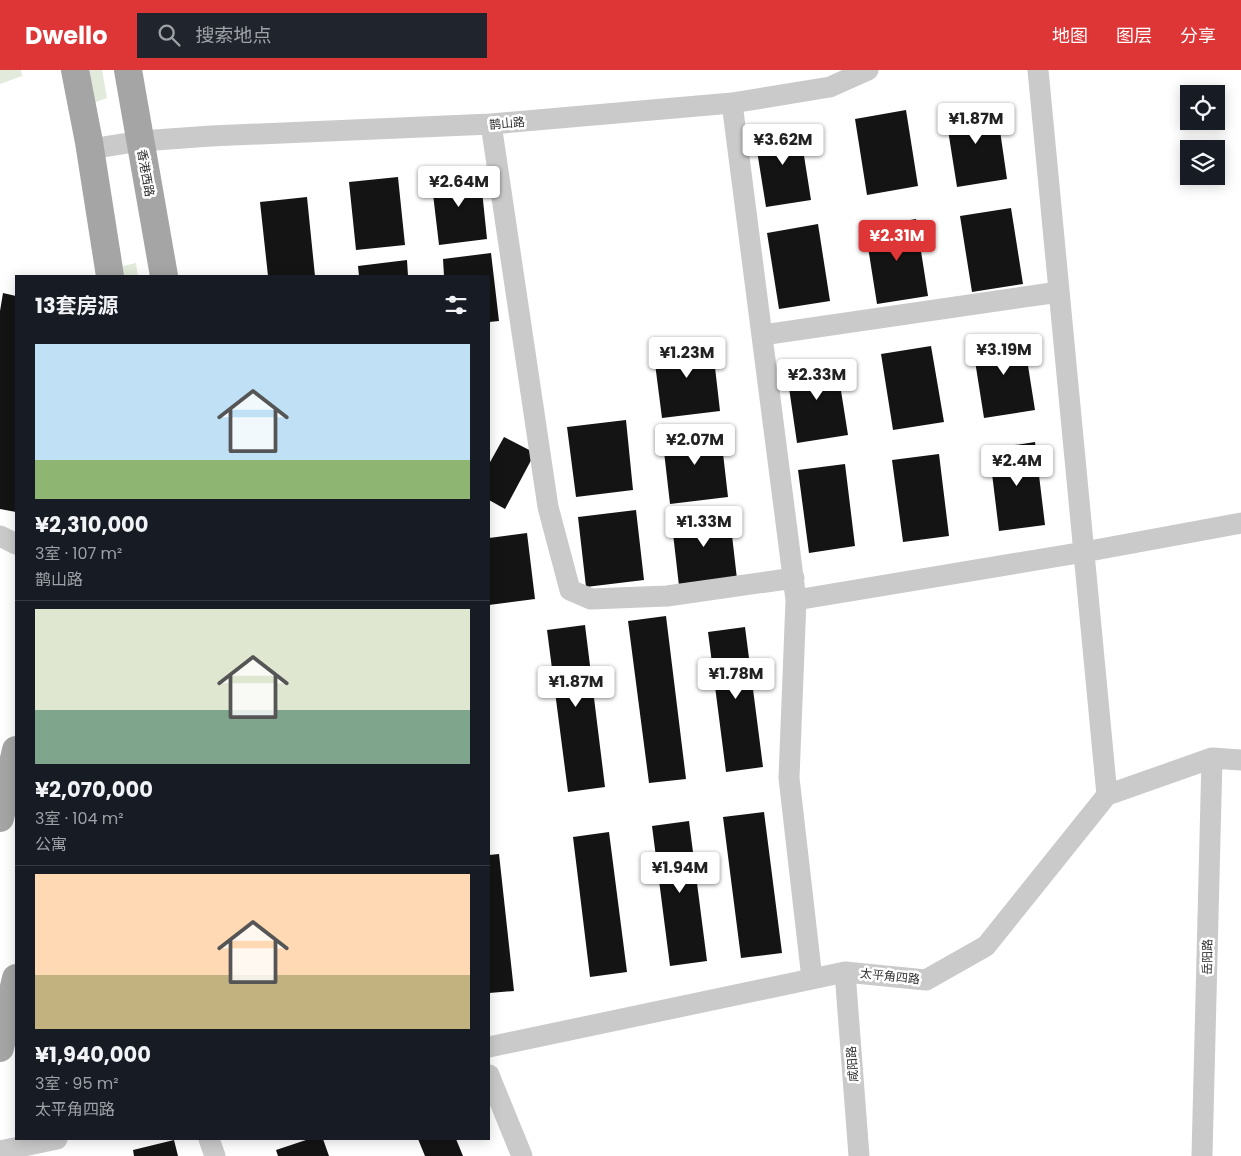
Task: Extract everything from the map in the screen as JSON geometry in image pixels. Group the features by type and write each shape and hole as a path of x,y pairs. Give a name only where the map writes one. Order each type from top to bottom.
{"main road":[{"path":"76,70 110,275"},
{"name":"香港西路","path":"128,70 164,275"},
{"path":"0,818 15,754"},
{"path":"0,1048 15,982"}],"street":[{"name":"鹊山路","path":"90,149 140,141 211,136 491,124 732,103 830,87 868,70"},
{"path":"1038,70 1107,795 1212,758 1241,760"},
{"path":"732,103 794,578 796,600 789,778 812,979"},
{"path":"491,124 548,507 570,590 591,599 667,596 794,578"},
{"path":"762,335 1059,292"},
{"path":"796,600 1084,552 1241,522"},
{"path":"0,536 15,544"},
{"name":"岳阳路","path":"1202,1156 1212,758"},
{"name":"太平角四路","path":"490,1047 844,972 926,980 986,946 1107,795"},
{"name":"咸阳路","path":"844,972 859,1156"},
{"path":"490,1077 522,1156"},
{"path":"0,1151 52,1140"},
{"path":"209,1140 215,1156"}],"green space":[{"path":"0,70 21,70 22,76 0,84"},
{"path":"87,70 102,70 107,98 93,103"},
{"path":"136,263 138,275 124,275 123,266"}],"building":[{"path":"996,103 1007,179 957,187 945,111"},
{"path":"906,110 918,186 867,195 855,119"},
{"path":"799,124 811,200 766,207 754,132"},
{"path":"480,171 487,239 439,245 431,177"},
{"path":"398,177 405,245 356,250 349,182"},
{"path":"307,197 315,275 268,275 260,202"},
{"path":"1011,208 1023,284 972,292 960,216"},
{"path":"916,219 928,296 877,304 865,228"},
{"path":"818,224 830,301 779,309 767,233"},
{"path":"491,253 499,321 490,322 490,275 444,275 443,259"},
{"path":"407,260 408,275 359,275 358,266"},
{"path":"3,293 15,296 15,512 0,509 0,311"},
{"path":"1023,334 1035,410 984,418 972,342"},
{"path":"712,341 720,411 662,418 653,348"},
{"path":"931,346 944,422 893,430 881,354"},
{"path":"836,359 848,435 797,443 786,367"},
{"path":"626,420 633,490 576,497 567,427"},
{"path":"720,427 728,497 670,504 662,434"},
{"path":"504,437 535,453 505,509 490,501 490,462"},
{"path":"1035,442 1045,525 999,531 989,449"},
{"path":"939,454 949,536 903,542 892,460"},
{"path":"845,464 855,546 809,553 798,470"},
{"path":"729,509 737,579 679,586 671,516"},
{"path":"636,510 644,580 586,587 578,517"},
{"path":"527,533 535,599 490,605 490,538"},
{"path":"666,616 686,779 649,783 628,621"},
{"path":"585,625 605,787 568,792 547,630"},
{"path":"745,627 763,767 726,772 708,632"},
{"path":"764,812 782,953 741,958 723,817"},
{"path":"689,821 707,961 670,966 652,826"},
{"path":"609,832 627,972 590,977 573,837"},
{"path":"499,854 514,991 490,993 490,855"},
{"path":"174,1140 178,1156 134,1156 133,1150"},
{"path":"306,1140 323,1140 329,1156 278,1156 276,1150"},
{"path":"418,1140 456,1140 463,1156 425,1156"}]}
